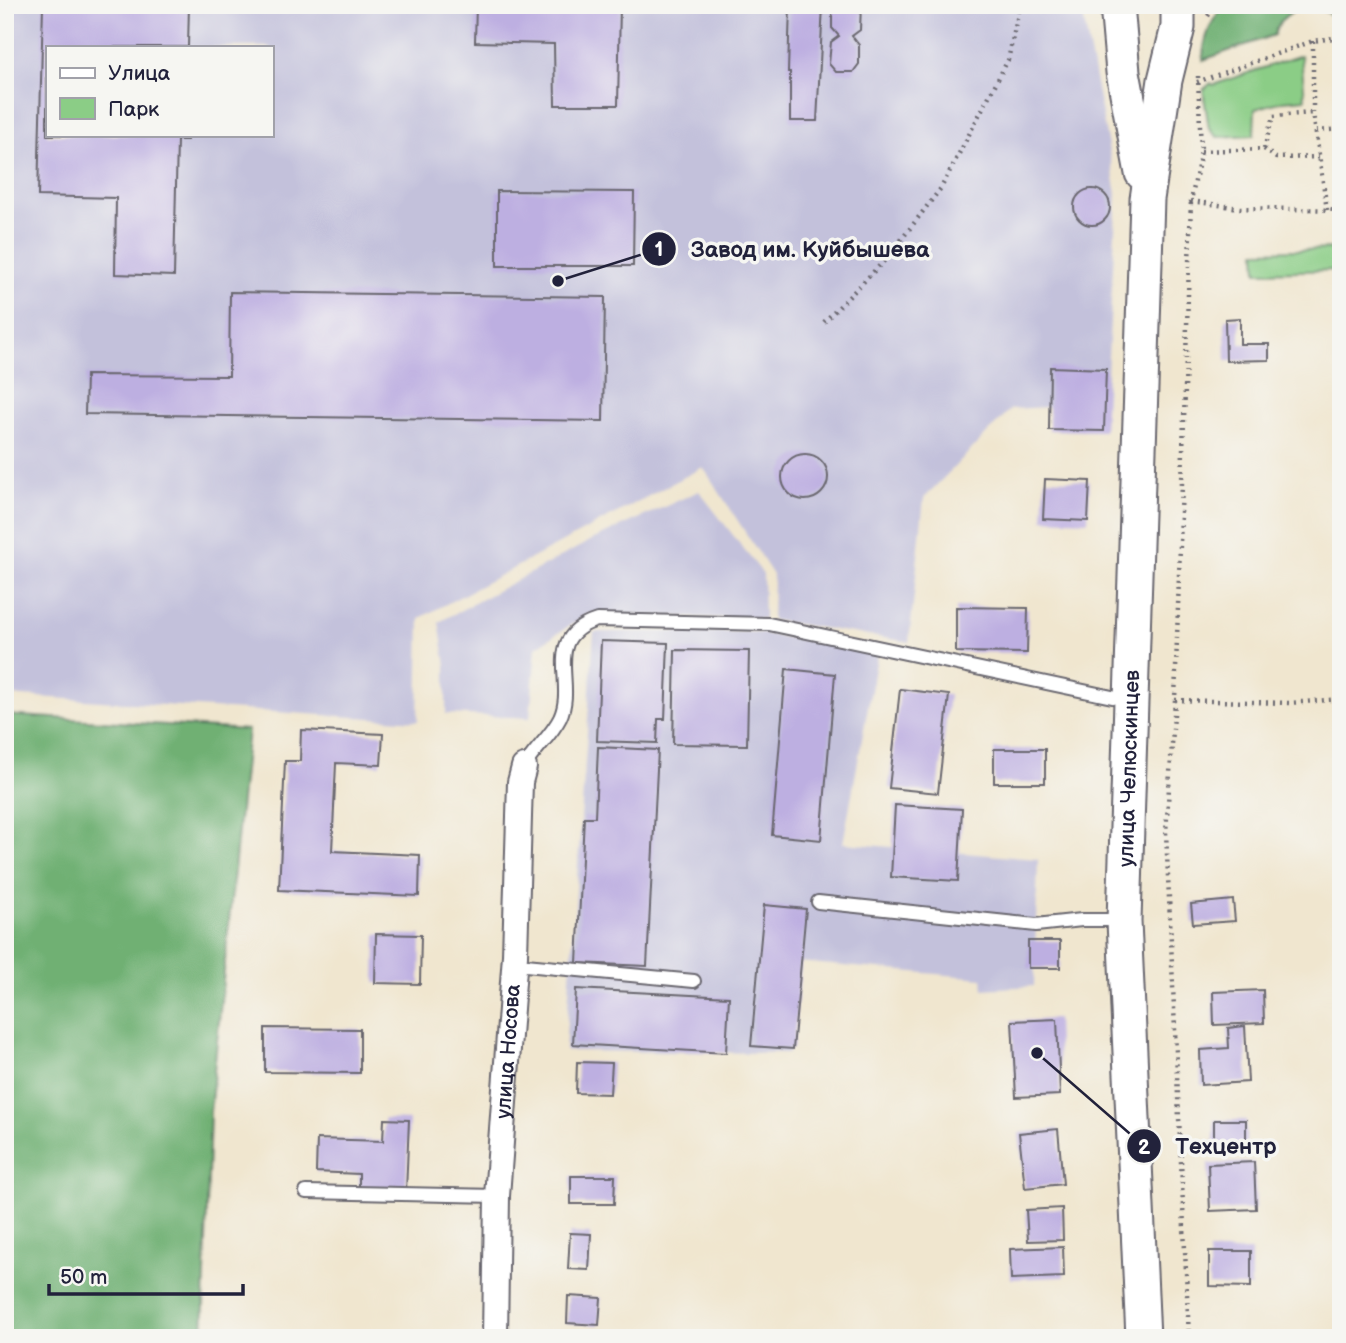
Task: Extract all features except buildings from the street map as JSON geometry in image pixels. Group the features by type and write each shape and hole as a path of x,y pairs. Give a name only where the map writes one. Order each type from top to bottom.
{"main road":[{"name":"улица Челюскинцев","path":"1117,5 1123,72 1147,199"},
{"name":"улица Челюскинцев","path":"1143,1338 1124,920 1147,199 1165,80 1189,16"}],"street":[{"name":"улица Носова","path":"495,1338 498,1196 514,964 520,782 524,767"}],"lane":[{"path":"524,767 560,717 564,704 562,655 565,647 581,627 597,620 769,624 1132,701"},
{"path":"818,902 1036,925 1082,920 1124,920"},
{"path":"514,964 694,981"},
{"path":"306,1192 498,1196"}],"path":[{"path":"824,322 888,257 940,188 1008,60 1020,5"},
{"path":"1189,16 1215,5"},
{"path":"1165,80 1198,82 1312,41 1341,37"},
{"path":"1312,41 1313,113 1327,210"},
{"path":"1189,1338 1166,832 1175,700 1191,201 1201,151 1198,71"},
{"path":"1264,149 1273,116 1313,113"},
{"path":"1316,131 1341,129"},
{"path":"1201,151 1264,149 1276,158 1321,157"},
{"path":"1191,201 1240,208 1341,210"},
{"path":"1175,700 1289,703 1341,699"}],"shaded area":[{"path":"5,5 1081,5 1117,193 1104,431 1049,430 1049,407 1011,409 924,498 909,642 772,620 773,575 703,467 420,618 418,721 5,695"},
{"path":"699,491 763,574 764,619 588,614 536,647 530,718 446,714 446,666 439,622 592,540"},
{"path":"594,632 754,632 878,652 843,843 1038,859 1034,986 983,989 982,978 798,962 789,1053 565,1051"}],"green space":[{"path":"1224,5 1341,5 1341,23 1320,9 1303,8 1285,17 1274,35 1203,60 1209,31"},
{"path":"1301,55 1305,99 1283,101 1255,109 1254,135 1217,137 1209,129 1203,90 1211,83 1213,85"},
{"path":"1341,249 1341,270 1257,272 1256,251"},
{"path":"5,715 248,730 210,1112 203,1338 5,1338"}],"place":[{"name":"Завод им. Куйбышева","path":"558,281"},
{"name":"Техцентр","path":"1037,1053"}]}
